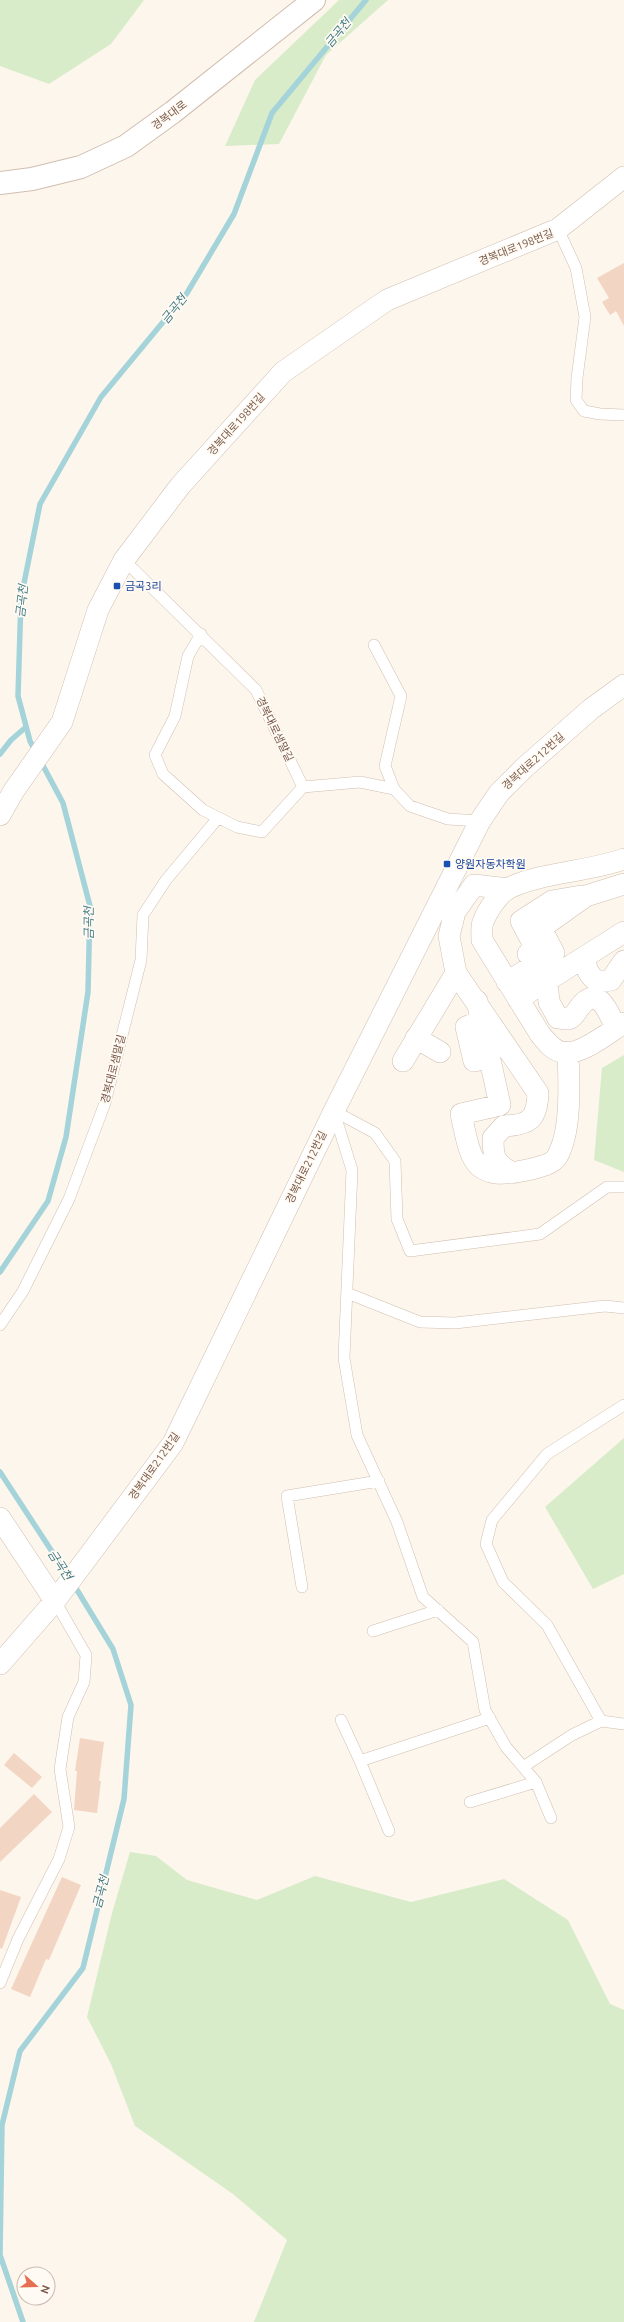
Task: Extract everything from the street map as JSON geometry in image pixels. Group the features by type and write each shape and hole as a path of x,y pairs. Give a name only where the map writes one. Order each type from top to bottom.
{"street":[{"name":"경복대로","path":"0,183 32,179 81,167 126,146 173,112 314,0"},
{"name":"경복대로198번길","path":"0,815 28,770 62,722 98,610 124,560 180,486 284,372 387,300 558,229 624,177"},
{"name":"경복대로212번길","path":"0,1664 55,1601 173,1443 334,1111 480,821 498,793 524,768 591,709 624,685"},
{"path":"547,981 550,1002 558,1018 568,1019 575,1015 584,1002 590,999 598,1000 603,1002 620,1026 582,1050 562,1053 551,1047 540,1034 482,940 483,922 499,897 508,889 535,880 609,864 624,859"},
{"path":"450,879 468,894"},
{"path":"508,984 536,949 521,920 552,901 586,896 624,884"},
{"path":"508,889 474,885 455,912 449,936 456,973 479,1011 538,1093 538,1105 531,1120 521,1126 504,1126 493,1138 493,1155 499,1165 512,1173"},
{"path":"508,984 547,981 624,932"},
{"path":"585,957 586,969 590,977 598,982 611,980 624,961"},
{"path":"403,1060 456,973"},
{"path":"479,1011 500,1105 461,1114 469,1153 481,1169 505,1175 539,1167 556,1158 562,1145 569,1106 568,1052"},
{"path":"416,1038 440,1052"},
{"path":"0,1518 55,1601"}],"lane":[{"name":"경복대로198번길","path":"558,229 576,268 585,317 577,378 576,400 584,411 600,414 624,415"},
{"name":"경복대로샘말길","path":"124,560 201,634 256,690 303,787"},
{"path":"201,634 188,656 175,716 155,755 163,774 203,810 237,827 262,832 303,787 360,782 394,789"},
{"path":"374,645 401,696 385,766 394,789 410,806 448,819 480,821"},
{"name":"경복대로샘말길","path":"0,1325 24,1291 69,1199 105,1103 141,960 143,915 166,880 218,818"},
{"path":"334,1111 375,1133 395,1161 397,1219 410,1251 540,1234 607,1187 624,1187"},
{"path":"334,1111 352,1170 344,1358 357,1435 397,1522 423,1597 473,1642 485,1710 506,1747 536,1782 551,1818"},
{"path":"347,1293 420,1322 455,1323 605,1306 624,1308"},
{"path":"601,1721 547,1625 503,1582 486,1544 492,1520 547,1454 624,1405"},
{"path":"302,1587 287,1496 379,1481"},
{"path":"0,1983 18,1939 59,1859 69,1827 60,1769 68,1717 84,1682 86,1655 55,1601"},
{"path":"373,1631 438,1610"},
{"path":"360,1761 490,1718"},
{"path":"341,1720 389,1831"},
{"path":"523,1767 572,1735 601,1721 624,1724"},
{"path":"470,1802 536,1782"}],"green space":[{"path":"0,0 144,0 111,44 49,84 0,66"},
{"path":"339,0 388,0 326,55 279,144 225,146 255,80"},
{"path":"624,1055 624,1172 594,1160 602,1068"},
{"path":"624,1438 624,1574 593,1589 545,1507"},
{"path":"130,1852 156,1856 187,1880 257,1900 315,1876 411,1902 504,1879 568,1920 610,2004 624,2010 624,2322 254,2322 287,2240 233,2194 135,2126 111,2064 87,2017 112,1913"}],"building":[{"path":"624,263 624,326 616,311 610,315 602,302 609,298 597,278"},
{"path":"80,1738 104,1742 97,1813 74,1810 77,1771 75,1771"},
{"path":"14,1753 42,1777 32,1788 4,1765"},
{"path":"34,1794 52,1812 0,1862 0,1828"},
{"path":"62,1877 81,1885 49,1960 46,1959 30,1997 11,1989"},
{"path":"0,1890 21,1897 2,1949 0,1948"}],"waterway":[{"name":"금곡천","path":"36,753 30,741 18,696 21,598 40,504 101,397 187,293 234,214 272,113 366,0"},
{"path":"0,754 11,740 26,727"},
{"name":"금곡천","path":"0,1272 48,1201 66,1137 88,992 90,906 63,803 40,760"},
{"name":"금곡천","path":"0,1472 68,1576"},
{"name":"금곡천","path":"23,2322 0,2255 2,2125 20,2051 83,1968 124,1799 131,1705 113,1649 74,1585"}],"place":[{"name":"금곡3리","path":"117,586"},
{"name":"양원자동차학원","path":"447,864"}]}
